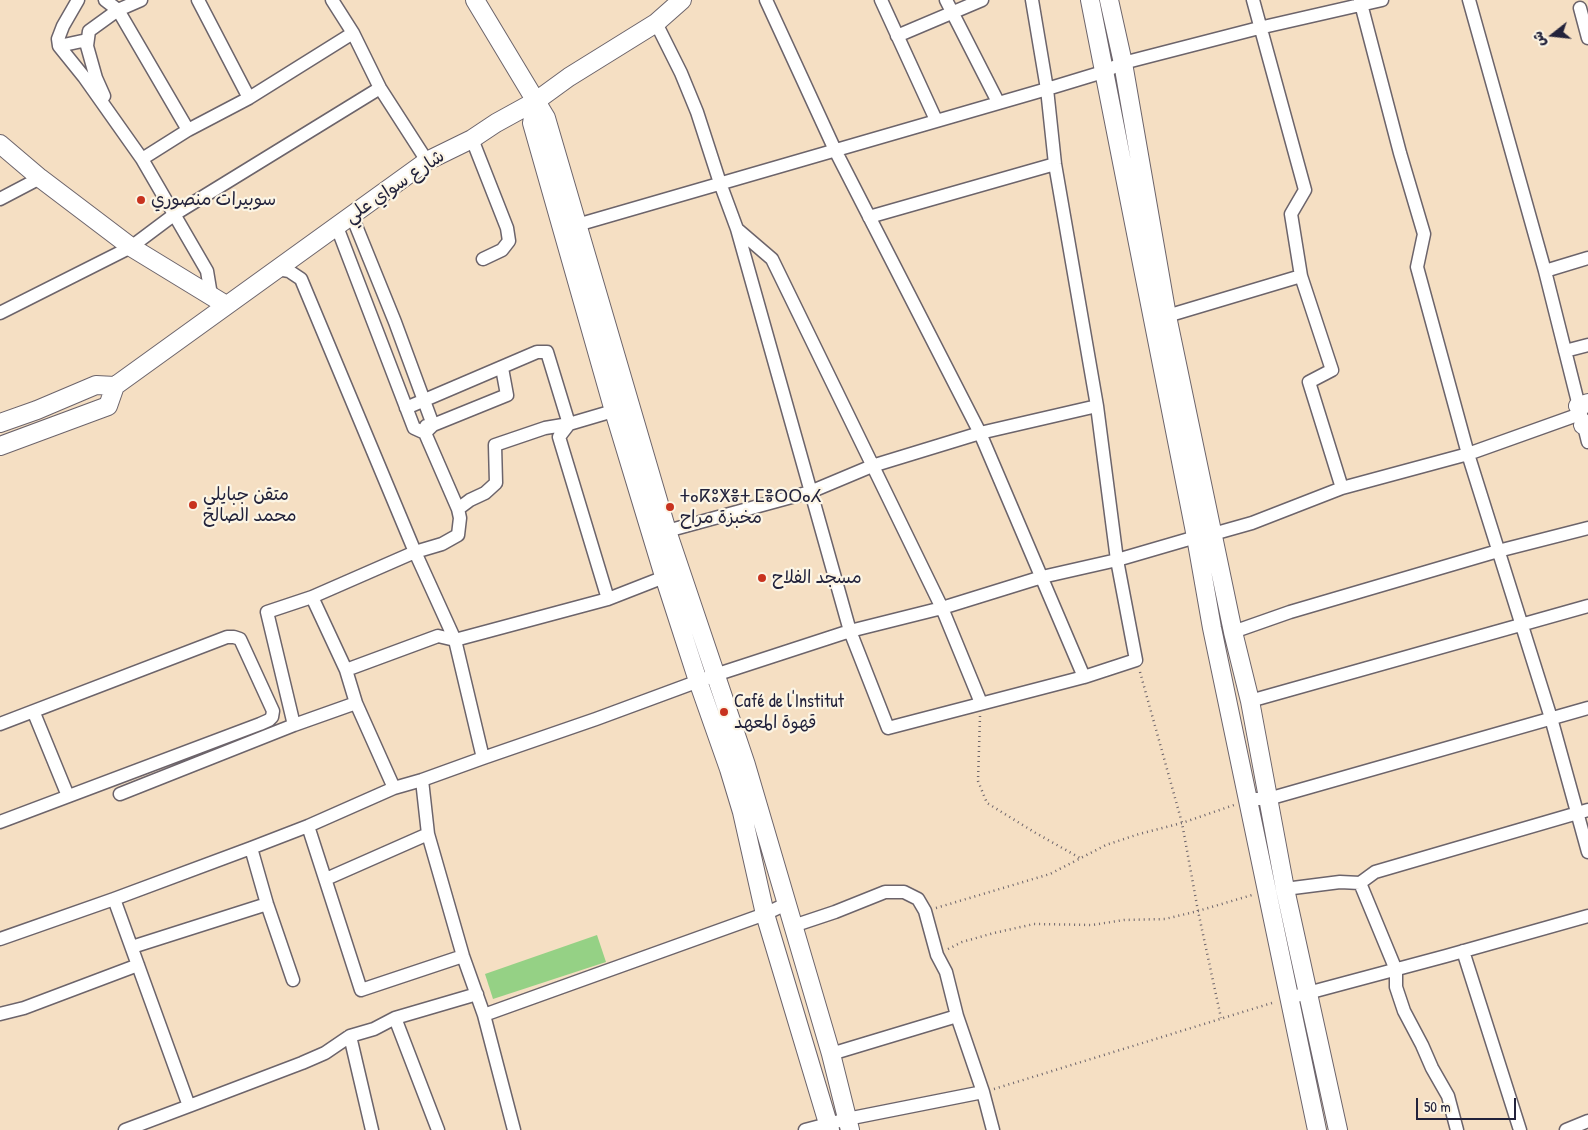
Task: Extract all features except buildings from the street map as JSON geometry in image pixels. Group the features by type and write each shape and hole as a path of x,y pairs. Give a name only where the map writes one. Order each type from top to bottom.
{"main road":[{"path":"475,0 502,41 546,118 577,225 664,576 698,682 738,767 742,812 765,914 829,1127"},
{"name":"شارع سواي علي","path":"0,446 108,406 115,386 427,161 472,139 496,123 536,101 569,77 656,23 682,0"},
{"path":"1090,0 1103,72 1205,535 1233,632 1250,701 1285,889 1338,1130"},
{"path":"1109,0 1124,63 1205,535 1212,628 1317,1130"},
{"path":"536,101 532,123 622,408 667,530 715,675 738,767 793,926 831,1054 849,1125"},
{"path":"0,144 40,178 132,247 226,305"},
{"path":"0,423 37,410 96,385 115,386"}],"street":[{"path":"78,0 63,26 58,39 59,46 116,120 176,214 207,271 211,295"},
{"path":"106,0 118,10 188,130"},
{"path":"116,120 96,78 86,40 89,31 118,10 141,0"},
{"path":"198,0 249,98"},
{"path":"332,0 353,33 380,88 427,161"},
{"path":"766,0 834,150 980,432 1084,677"},
{"path":"881,0 936,120"},
{"path":"946,0 998,102"},
{"path":"897,36 982,0"},
{"path":"656,23 697,112 737,229 850,631 888,728 1084,677 1136,660 1117,560 1097,406 1055,164 1047,89 1032,0"},
{"path":"1252,0 1305,190 1292,214 1301,276 1332,370 1309,382 1342,488"},
{"path":"577,225 1047,89 1103,72 1124,63 1360,3 1382,0"},
{"path":"1469,0 1545,271 1583,415 1588,442"},
{"path":"1360,3 1400,153 1424,234 1416,267 1468,454 1551,718 1583,812 1588,852"},
{"path":"1580,8 1588,38"},
{"path":"142,160 188,130 249,98 353,33"},
{"path":"59,46 86,40"},
{"path":"0,313 132,247 176,214 380,88"},
{"path":"472,139 507,228 509,240 502,250 483,259"},
{"path":"869,217 1055,164"},
{"path":"0,199 40,178"},
{"path":"352,216 395,322 424,402 424,428"},
{"path":"294,725 267,612 312,597 415,552 442,544 458,535 460,518 424,428 406,408 337,227"},
{"path":"737,229 772,259 942,608 981,703"},
{"path":"1545,271 1588,258"},
{"path":"278,269 289,271 302,279 415,552 455,640 483,758"},
{"path":"1167,316 1301,276"},
{"path":"1565,351 1588,345"},
{"path":"406,408 424,402 537,352 547,352 569,424"},
{"path":"424,428 507,395 502,368"},
{"path":"667,530 810,492 872,466 980,432 1097,406"},
{"path":"458,509 470,500 485,493 496,483 495,445 545,428 569,424 622,408"},
{"path":"0,939 251,848 308,826 394,788 596,719 715,675 850,631 942,608 1042,578 1252,524 1342,488 1468,454 1583,415"},
{"path":"569,424 560,437 608,598"},
{"path":"1233,632 1290,612 1498,551 1588,528"},
{"path":"346,670 438,636 455,640 608,598 681,571"},
{"path":"312,597 346,670 356,703 394,788"},
{"path":"1250,701 1588,606"},
{"path":"0,724 34,713 228,637 240,639 273,711 272,717 269,720 0,822"},
{"path":"120,794 294,725 356,703"},
{"path":"1249,799 1268,799 1588,708"},
{"path":"34,713 68,796"},
{"path":"422,780 428,834 463,956 484,1015 514,1130"},
{"path":"1285,889 1340,882 1360,883 1375,872 1583,812"},
{"path":"308,826 361,990 463,956"},
{"path":"326,880 428,834"},
{"path":"251,848 292,980"},
{"path":"1360,883 1396,970 1396,987 1404,1011 1448,1096 1457,1130"},
{"path":"793,926 885,892 904,892 918,899 925,912 937,955 946,972 957,1016 983,1092 993,1130"},
{"path":"114,899 189,1106"},
{"path":"132,947 267,904"},
{"path":"484,1015 765,914 786,904"},
{"path":"1289,998 1463,952 1588,916"},
{"path":"1463,952 1520,1130"},
{"path":"0,1014 24,1008 138,965"},
{"path":"125,1130 302,1063 325,1052 350,1036 374,1029 395,1018 477,994"},
{"path":"831,1054 957,1016"},
{"path":"395,1018 438,1130"},
{"path":"350,1036 372,1130"},
{"path":"805,1130 849,1125 983,1092"},
{"path":"1566,1130 1588,1121"}],"path":[{"path":"1136,660 1182,823 1198,911 1221,1018"},
{"path":"981,703 978,781 987,803 1080,858"},
{"path":"925,912 1050,874 1106,845 1182,823 1249,799"},
{"path":"937,955 962,942 1034,924 1092,925 1124,920 1165,919 1266,891"},
{"path":"983,1092 1289,998"}],"green space":[{"path":"597,935 606,962 493,999 485,974"}],"place":[{"name":"سوبيرات منصوري","path":"141,200"},
{"name":"متقن جبايلي محمد الصالح","path":"193,505"},
{"name":"ⵜⴰⴽⵓⵅⴻⵜ ⵎⴻⵔⵔⴰⵃ مخبزة مراح","path":"670,507"},
{"name":"مسجد الفلاح","path":"762,578"},
{"name":"Café de l'Institut قهوة المعهد","path":"724,712"}]}
